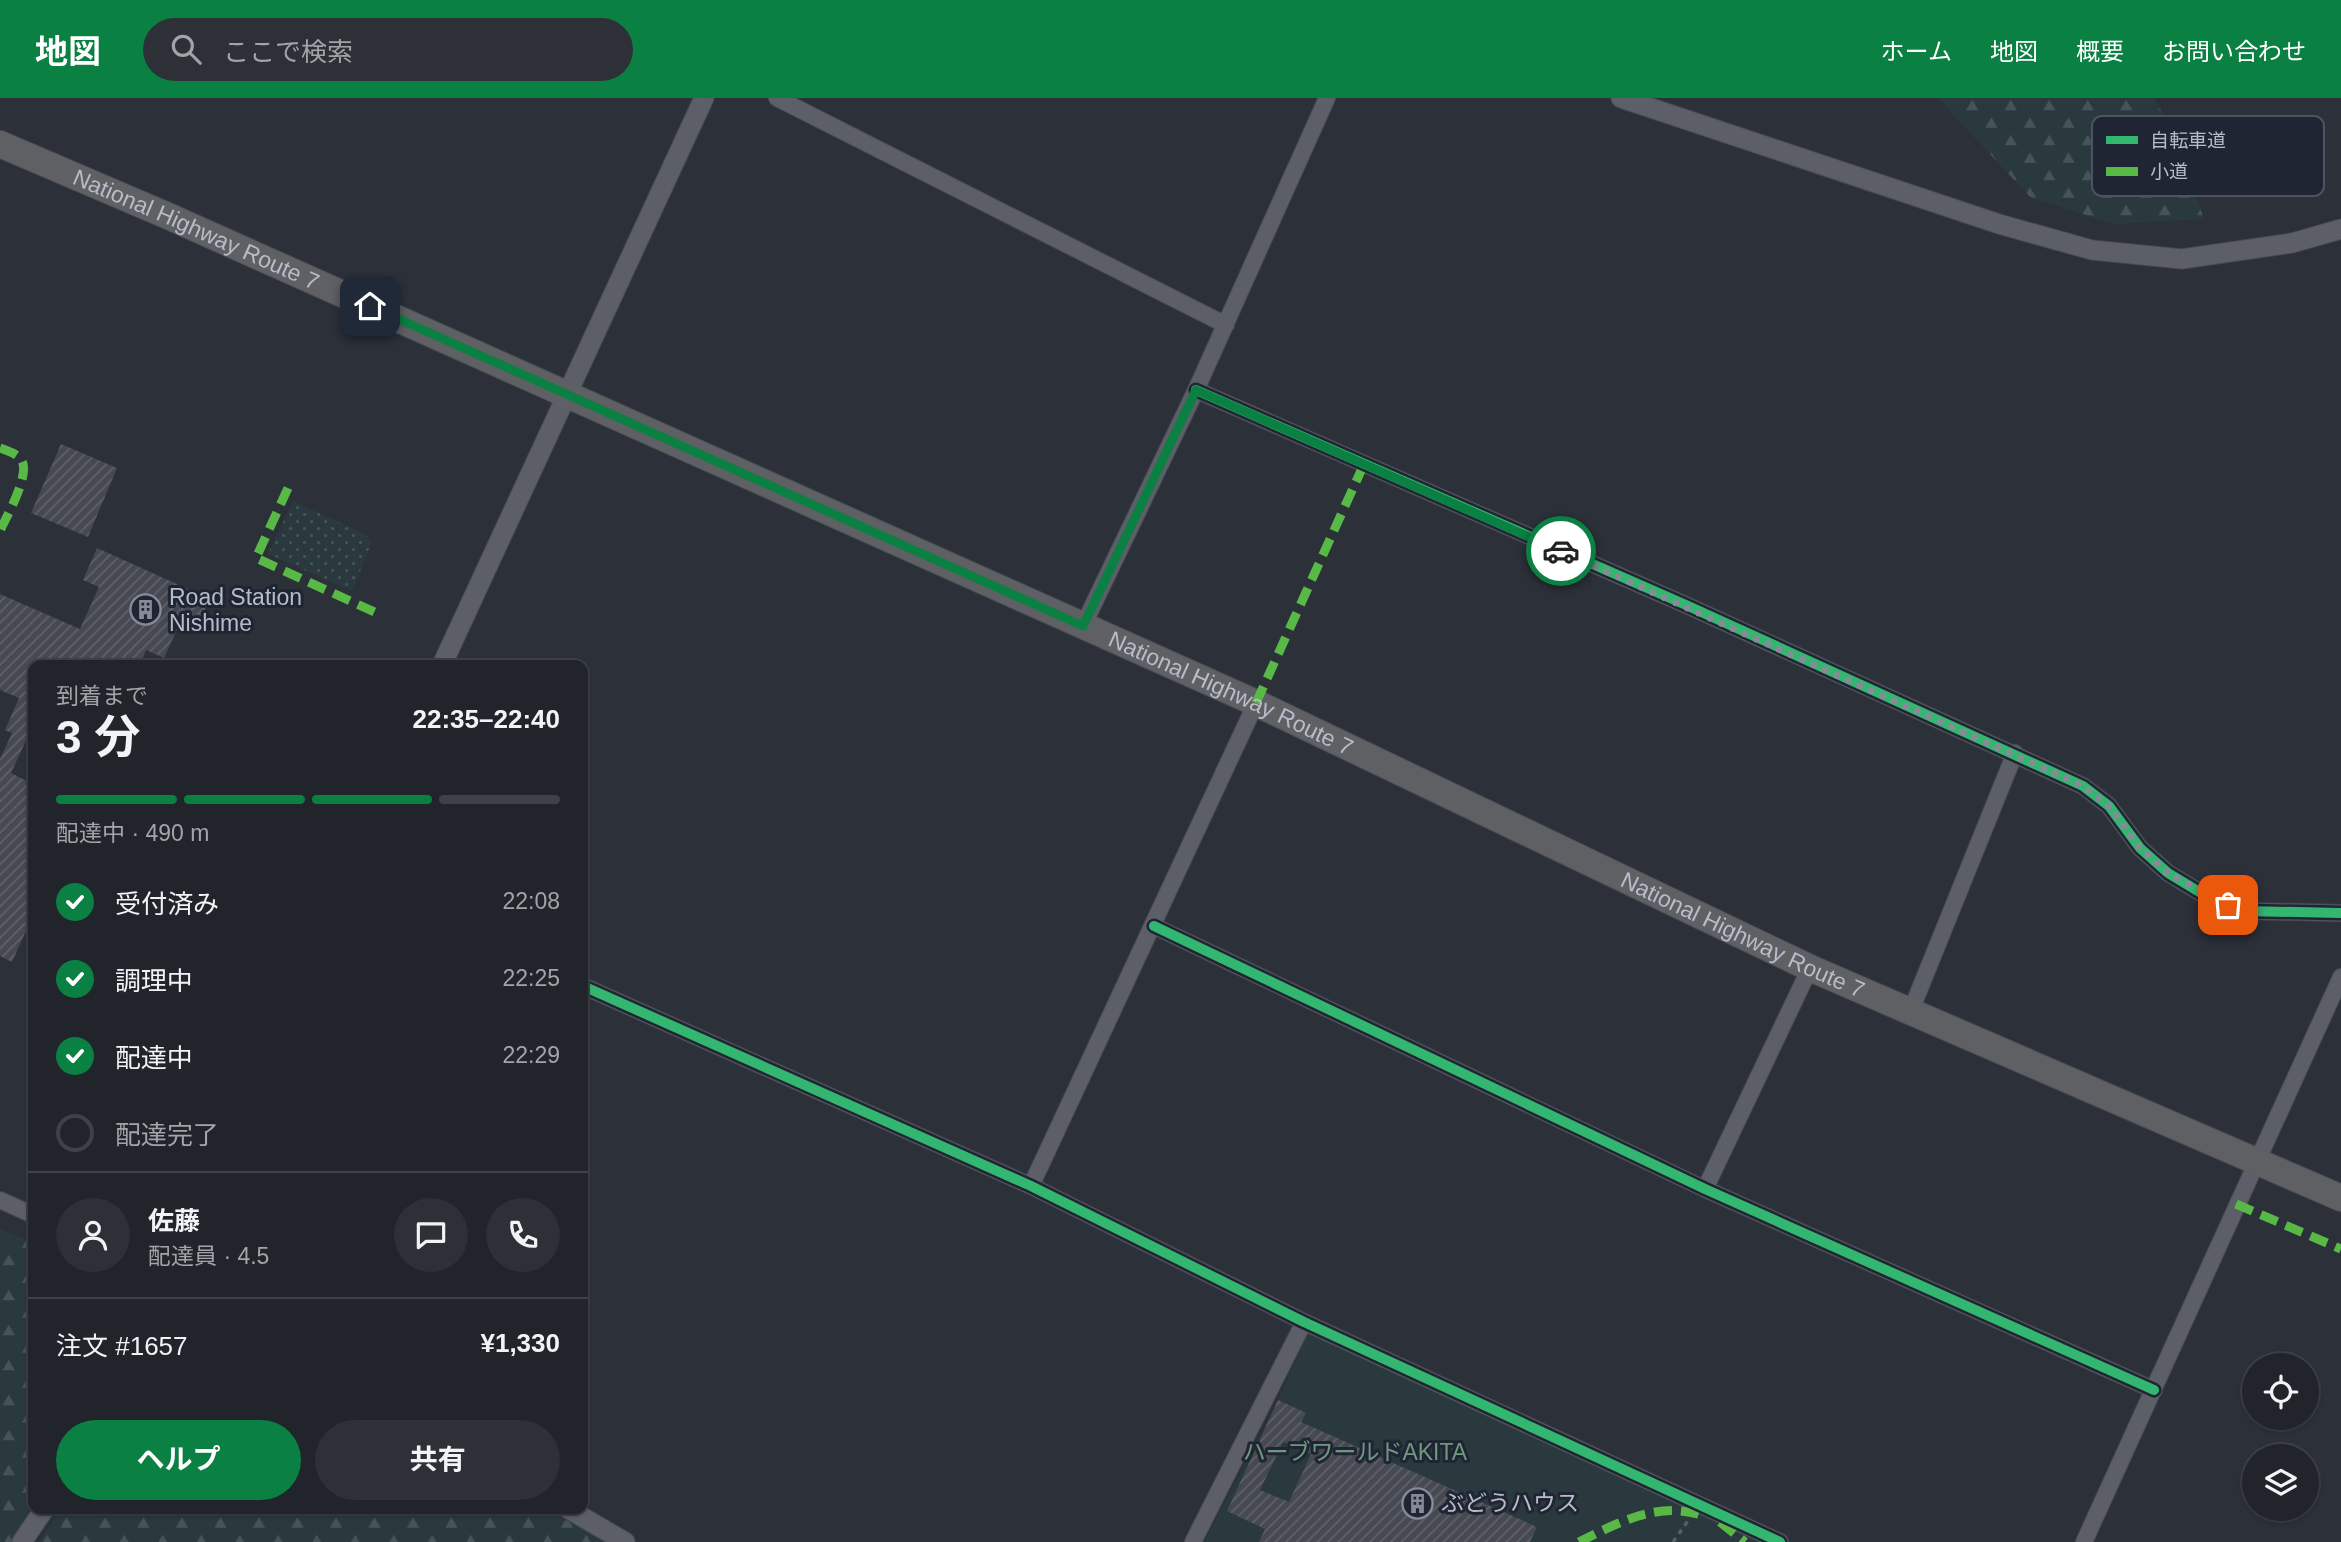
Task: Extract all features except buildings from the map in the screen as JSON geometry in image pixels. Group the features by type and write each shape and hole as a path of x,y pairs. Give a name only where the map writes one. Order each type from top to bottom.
{"highway":[{"name":"National Highway Route 7","path":"0,144 168,216 1256,703 1810,968 2341,1198"}],"street":[{"path":"444,660 704,98"},
{"path":"777,98 1226,325"},
{"path":"1083,626 1196,390 1327,98"},
{"path":"1621,98 1999,224 2092,250 2182,259 2292,243 2341,229"},
{"path":"1196,390 2015,753 2083,786 2109,806 2140,848 2168,873 2211,899 2244,912 2341,913"},
{"path":"1031,1186 1256,703"},
{"path":"1910,1013 2015,753"},
{"path":"1154,926 1705,1189 2154,1391"},
{"path":"1705,1189 1810,968"},
{"path":"2084,1542 2154,1391 2255,1160 2341,977"},
{"path":"588,988 1031,1186 1304,1322 1780,1542"},
{"path":"0,1200 28,1212"},
{"path":"1193,1542 1304,1322"},
{"path":"22,1542 42,1514"},
{"path":"577,1514 625,1542"}],"path":[{"path":"1673,1542 1693,1513"}],"green space":[{"path":"1938,98 2155,98 2164,116 2092,116 2092,196 2196,196 2204,219 2114,224 2030,197"},
{"path":"293,501 365,534 372,542 352,591 268,554"},
{"path":"0,1229 28,1241 28,1513 13,1542 0,1542"},
{"name":"ハーブワールドAKITA","path":"1309,1330 1764,1542 1204,1542 1275,1407"},
{"path":"57,1514 556,1514 605,1542 39,1542"}],"marked path":[{"path":"0,448 13,453 23,464 18,493 0,531"},
{"path":"1256,703 1364,464"},
{"path":"288,488 256,558 381,615"},
{"path":"2236,1204 2341,1249"},
{"path":"1579,1542 1623,1521 1654,1512 1685,1511 1701,1515"},
{"path":"1720,1522 1745,1542"}],"cycle path":[{"path":"1196,390 1686,605 2083,786 2109,806 2140,848 2168,873 2211,899 2244,911 2341,913"},
{"path":"1154,926 1705,1189 2154,1390"},
{"path":"588,988 1031,1186 1304,1322 1780,1542"}],"way so far":[{"path":"1561,551 2015,753 2083,786 2109,806 2140,848 2168,873 2211,899 2228,905"}],"place":[{"name":"Road Station Nishime","path":"146,610"},
{"name":"ぶどうハウス","path":"1418,1503"}],"route":[{"path":"370,306 1083,626 1196,390 1561,551"}]}
